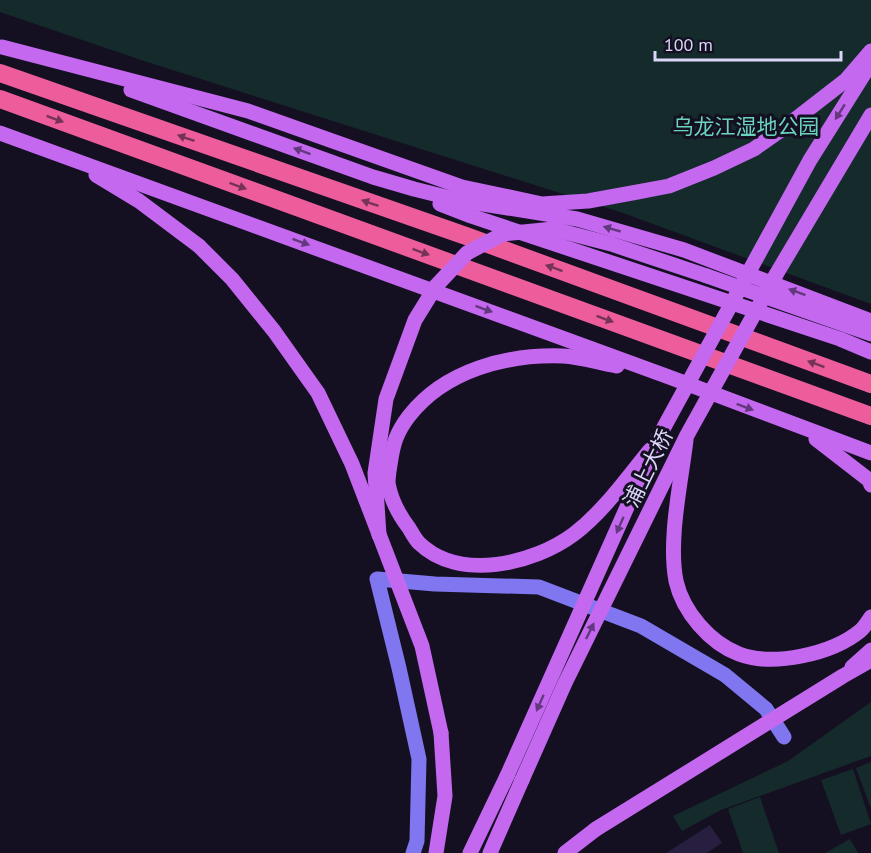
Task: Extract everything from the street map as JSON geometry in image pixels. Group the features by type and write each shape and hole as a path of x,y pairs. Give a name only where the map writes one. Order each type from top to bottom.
{"highway":[{"path":"0,73 455,232 871,384"},
{"path":"0,99 871,416"}],"main road":[{"path":"1,47 248,111 462,187 542,204 588,201 669,186 714,168 754,149 846,80 871,51"},
{"path":"1,47 131,90 373,177 471,216 810,328 871,352"},
{"path":"470,853 507,776 657,440 810,160 871,63"},
{"name":"浦上大桥","path":"490,853 565,683 686,437 777,273 871,115"},
{"path":"0,133 871,453"},
{"path":"68,157 139,201 199,246 232,279 267,322 318,393 352,464 422,646 441,733 445,796 436,853"},
{"path":"373,177 458,201 577,219 684,250 871,321"},
{"path":"379,536 375,473 386,399 416,320 436,286 466,253 502,234 553,229 611,244 871,334"},
{"path":"657,440 597,515 574,534 552,548 518,561 482,567 444,559 420,543 397,513 388,482 393,442 403,423 436,388 478,367 516,358 565,356 669,377"},
{"path":"804,430 869,480 871,484"},
{"path":"686,437 674,542 676,581 688,610 710,636 739,654 770,660 822,652 860,631 871,617"},
{"path":"843,676 871,650"},
{"path":"565,853 596,829 871,660"}],"street":[{"path":"413,853 417,842 419,759 377,579 435,584 539,587 641,626 725,675 766,709 784,736"}],"green space":[{"name":"乌龙江湿地公园","path":"0,0 871,0 871,304 623,213 144,61 0,12"},
{"path":"871,702 871,756 721,810 682,831 673,816 788,761"},
{"path":"871,762 871,809 856,768"},
{"path":"853,769 871,824 841,835 821,780"},
{"path":"760,797 779,853 743,853 728,809"},
{"path":"850,839 858,853 825,853"}],"building":[{"path":"710,825 722,843 707,853 666,853"}]}
